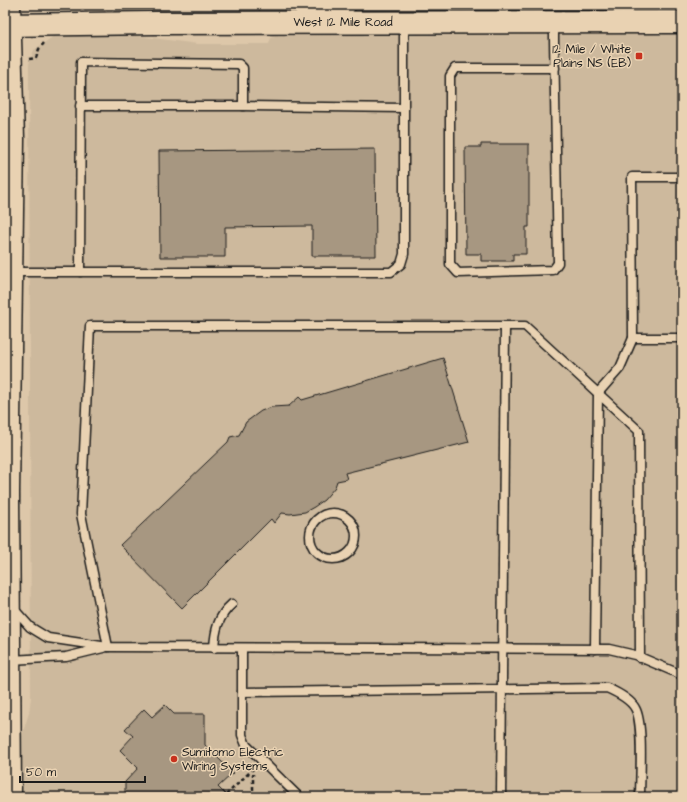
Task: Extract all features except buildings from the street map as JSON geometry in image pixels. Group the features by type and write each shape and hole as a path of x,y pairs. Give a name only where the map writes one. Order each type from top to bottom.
{"main road":[{"path":"155,23 185,11 332,9 344,5"},
{"path":"655,22 664,11 682,11"},
{"name":"West 12 Mile Road","path":"8,19 88,15 155,23 682,22"},
{"path":"8,19 11,272 8,493 10,604 8,652 10,797"}],"lane":[{"path":"11,272 392,272 401,264 404,254 404,22"},
{"path":"554,22 555,68 558,263 553,270 458,273 450,264 450,76 455,68 555,68"},
{"path":"80,272 81,62 239,64 243,68 243,106"},
{"path":"80,106 404,108"},
{"path":"594,649 598,393 620,368 633,338 632,177 682,177"},
{"path":"108,647 81,514 90,326 525,326 639,431 640,658"},
{"path":"501,797 505,326"},
{"path":"633,338 680,340"},
{"path":"328,514 337,514 345,517 352,523 356,540 346,555 329,559 320,555 314,549 310,532 314,523 320,517 328,514"},
{"path":"10,604 30,627 48,638 108,647 609,649 640,658 682,675"},
{"path":"214,648 215,630 219,620 232,604"},
{"path":"8,652 66,657 108,647"},
{"path":"242,648 242,735 246,745 299,797"},
{"path":"242,692 608,688 617,692 635,708 640,725 640,797"}],"path":[{"path":"27,59 36,58 39,49 44,45"},
{"path":"226,795 262,761"},
{"path":"253,774 253,797"}],"shaded area":[{"path":"123,34 198,44 269,44 271,38 281,36 441,34 682,35 682,797 19,797 18,748 29,713 31,697 29,64 34,50 54,36"}],"place":[{"name":"12 Mile / White Plains NS (EB)","path":"639,56"},
{"name":"Sumitomo Electric Wiring Systems","path":"174,759"}]}
